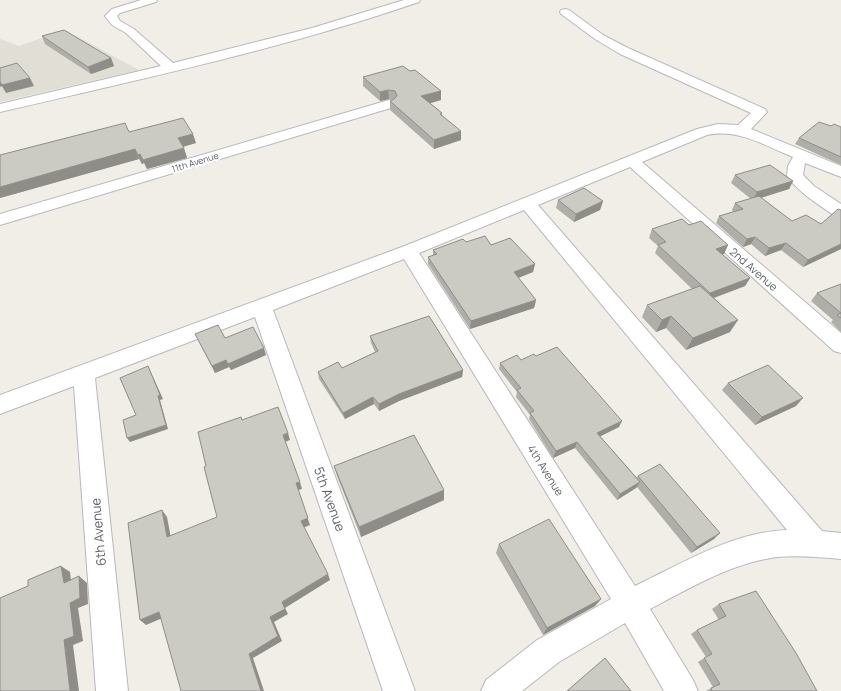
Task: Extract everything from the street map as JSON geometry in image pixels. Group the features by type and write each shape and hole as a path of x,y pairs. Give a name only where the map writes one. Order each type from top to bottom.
{"street":[{"path":"152,0 116,11 111,16 116,23 130,31 170,68"},
{"path":"0,108 170,68 358,19 416,0"},
{"path":"565,12 599,37 624,51 760,112 741,130"},
{"name":"11th Avenue","path":"0,220 389,104"},
{"path":"0,405 408,251 500,212 527,203 702,132 718,128 741,130 841,172"},
{"path":"801,156 796,166 795,176 808,189 841,212"},
{"name":"2nd Avenue","path":"630,160 841,345"},
{"path":"527,203 828,545"},
{"name":"4th Avenue","path":"408,251 630,604 682,691"},
{"name":"5th Avenue","path":"262,307 399,691"},
{"name":"6th Avenue","path":"84,373 112,691"},
{"path":"496,691 548,651 630,604 701,568 743,551 777,544 828,545"}],"shaded area":[{"path":"65,30 139,70 0,102 0,39 19,46"}],"building":[{"path":"64,30 111,58 88,67 42,36"},
{"path":"17,63 30,78 2,85 0,82 0,68"},
{"path":"403,66 410,71 415,70 441,91 421,96 461,131 434,140 390,101 397,96 395,91 388,90 380,92 363,77"},
{"path":"183,118 193,134 178,138 184,148 143,160 135,149 0,187 0,155 125,123 129,132"},
{"path":"819,122 831,126 834,124 841,127 841,157 799,138"},
{"path":"770,165 793,181 757,192 735,175"},
{"path":"584,188 603,201 576,214 558,200"},
{"path":"759,196 792,221 806,215 821,224 838,209 841,210 841,244 808,260 786,243 769,248 755,237 747,239 719,216 743,209 735,203"},
{"path":"682,219 689,225 701,221 728,245 716,249 750,278 710,293 658,245 666,242 652,229"},
{"path":"485,236 491,245 510,238 535,264 514,272 536,300 471,321 428,257 437,254 433,250 463,239 466,242"},
{"path":"841,284 841,313 817,293"},
{"path":"700,286 738,320 693,338 671,316 662,320 647,305"},
{"path":"429,316 463,370 399,394 379,404 373,397 343,413 318,372 338,362 342,368 378,351 370,336"},
{"path":"218,325 225,338 253,327 264,348 228,364 226,360 212,366 195,334"},
{"path":"557,347 622,421 597,433 640,482 620,494 577,442 556,451 530,413 534,411 517,390 521,388 500,363 517,355 521,360 534,354 536,356"},
{"path":"768,365 803,398 762,417 728,383"},
{"path":"148,366 160,395 158,396 166,425 127,438 123,420 136,415 120,378"},
{"path":"278,407 288,433 283,435 300,482 296,483 308,518 301,521 328,574 282,602 285,609 270,617 278,636 249,654 261,691 181,691 159,612 140,620 128,523 162,510 167,537 217,517 204,467 206,466 198,432 241,417 242,420"},
{"path":"414,435 444,490 359,527 334,466"},
{"path":"660,464 720,533 697,547 638,476"},
{"path":"549,519 601,599 547,628 499,544"},
{"path":"61,566 64,583 79,576 80,598 70,603 74,636 64,640 70,691 0,691 0,598 28,586 28,580"},
{"path":"756,591 796,653 817,691 712,691 711,688 720,684 704,658 712,654 697,630 726,616 719,604"},
{"path":"605,658 631,691 567,691"}]}
